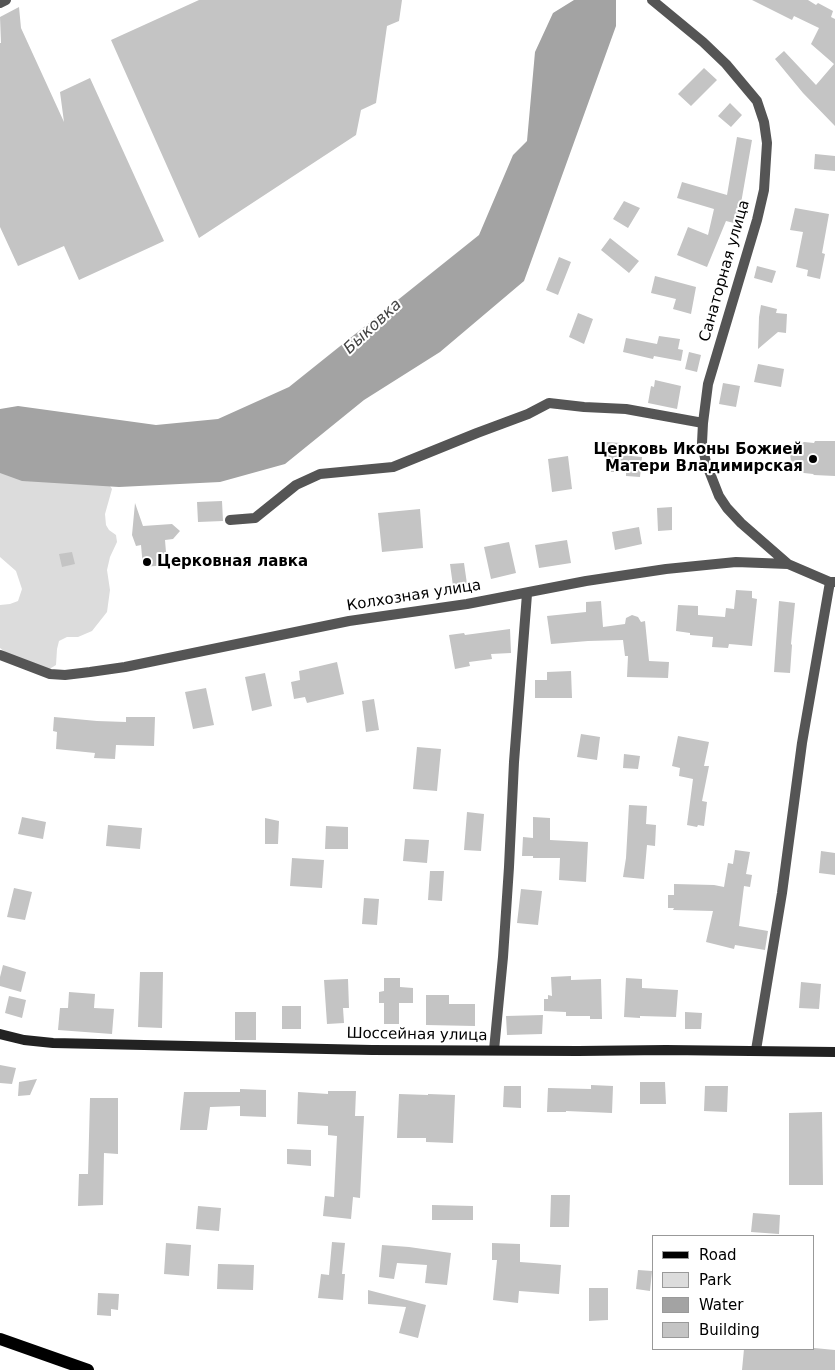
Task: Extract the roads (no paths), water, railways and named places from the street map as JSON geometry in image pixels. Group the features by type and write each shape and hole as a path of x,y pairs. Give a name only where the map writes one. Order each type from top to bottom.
{"main road":[{"path":"0,1339 88,1370"}],"street":[{"path":"0,2 6,0"},
{"name":"Санаторная улица","path":"652,0 703,42 726,64 757,101 764,122 767,143 764,190 757,220 712,369 707,391 702,443 719,496 727,508 741,523 788,564"},
{"path":"230,520 255,518 296,485 320,474 393,467 528,414 549,403 626,409 703,423"},
{"name":"Колхозная улица","path":"0,655 50,674 65,675 90,672 126,667 349,621 527,594 586,581 666,569 736,562 788,564 832,582"},
{"path":"756,1050 782,893 802,743 832,582"},
{"path":"494,1050 509,876 514,762 527,594"},
{"name":"Шоссейная улица","path":"0,1034 24,1040 53,1043 372,1050 756,1050 835,1052"}],"water":[{"name":"Быковка","path":"574,0 616,0 616,26 524,281 440,352 364,400 285,464 220,482 119,487 22,481 0,473 0,409 18,406 156,425 218,419 289,387 479,235 513,155 527,141 535,52 553,13"}],"place":[{"name":"Церковь Иконы Божией Матери Владимирская","path":"813,459"},
{"name":"Церковная лавка","path":"147,562"}]}
